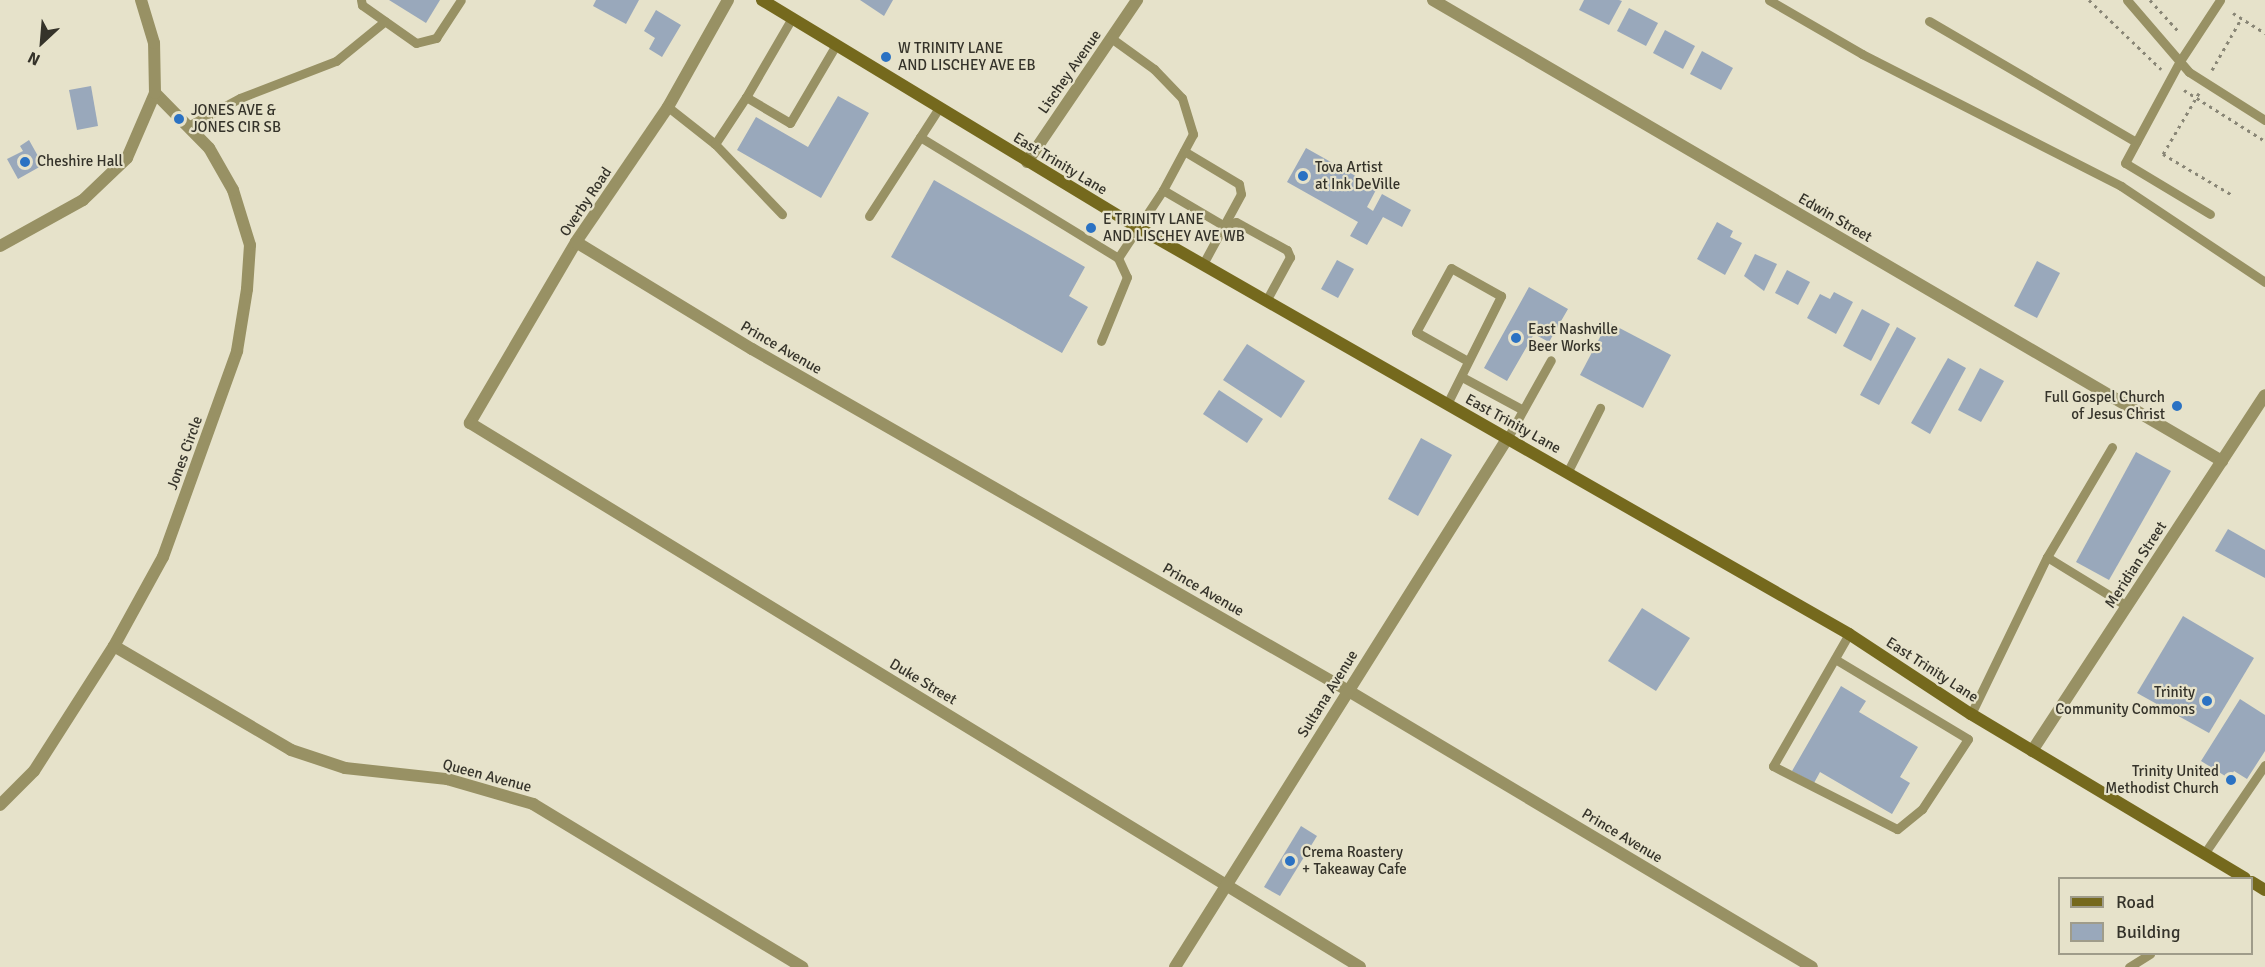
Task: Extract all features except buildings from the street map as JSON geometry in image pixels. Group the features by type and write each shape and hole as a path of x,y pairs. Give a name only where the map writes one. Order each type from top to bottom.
{"main road":[{"name":"East Trinity Lane","path":"762,0 1139,228 1507,439 1568,471 1849,634 1971,714 2242,877"}],"street":[{"path":"0,246 83,200 125,161 148,117 155,93 154,43 141,0"},
{"name":"Overby Road","path":"471,423 576,242 668,107 728,0"},
{"name":"Lischey Avenue","path":"1027,162 1137,0"},
{"name":"Edwin Street","path":"1433,0 2222,461"},
{"name":"Jones Circle","path":"0,805 34,771 114,646 163,557 237,351 247,289 250,245 233,190 209,148 155,93"},
{"name":"Prince Avenue","path":"576,242 752,349 1347,690 1812,967"},
{"name":"Meridian Street","path":"2032,751 2265,395"},
{"name":"Duke Street","path":"471,423 1360,967"},
{"name":"Sultana Avenue","path":"1175,967 1347,690 1507,439"},
{"name":"Queen Avenue","path":"114,646 291,750 345,768 447,779 533,804 802,967"}],"lane":[{"path":"362,0 362,5 416,42 436,38 461,0"},
{"path":"1769,0 1862,54 2121,186 2265,282"},
{"path":"2127,0 2189,72 2265,120"},
{"path":"2210,214 2125,163 2180,61 2220,0"},
{"path":"715,144 746,97 792,18"},
{"path":"188,126 240,98 336,61 386,21"},
{"path":"1929,21 2136,142"},
{"path":"1111,38 1154,69 1182,98 1193,134 1163,190 1118,258"},
{"path":"746,97 790,123 836,45"},
{"path":"668,107 715,144 782,214"},
{"path":"869,216 939,108"},
{"path":"920,137 1118,258 1127,277 1101,341"},
{"path":"1184,151 1239,184 1241,194 1203,264"},
{"path":"1163,190 1223,225 1236,222 1287,250 1290,257 1266,301"},
{"path":"1447,404 1462,377 1466,360 1501,296 1451,268 1416,332 1466,360"},
{"path":"1507,439 1551,360"},
{"path":"1462,377 1523,410"},
{"path":"1568,471 1600,408"},
{"path":"1971,714 2047,557 2112,447"},
{"path":"2047,557 2127,606"},
{"path":"1834,659 1968,739 1922,809 1897,829 1773,766 1834,659 1849,634"},
{"path":"2204,854 2265,765"},
{"path":"2129,967 2148,955"}],"path":[{"path":"2089,0 2103,10 2164,72"},
{"path":"2150,0 2179,32"},
{"path":"2233,13 2265,33"},
{"path":"2212,70 2241,19"},
{"path":"2184,90 2265,141"},
{"path":"2199,93 2163,154 2234,196"}],"place":[{"name":"W TRINITY LANE AND LISCHEY AVE EB","path":"886,57"},
{"name":"JONES AVE & JONES CIR SB","path":"179,119"},
{"name":"Cheshire Hall","path":"25,162"},
{"name":"Tova Artist at Ink DeVille","path":"1303,176"},
{"name":"E TRINITY LANE AND LISCHEY AVE WB","path":"1091,228"},
{"name":"East Nashville Beer Works","path":"1516,338"},
{"name":"Full Gospel Church of Jesus Christ","path":"2177,406"},
{"name":"Trinity Community Commons","path":"2207,701"},
{"name":"Trinity United Methodist Church","path":"2231,780"},
{"name":"Crema Roastery + Takeaway Cafe","path":"1290,861"}]}
